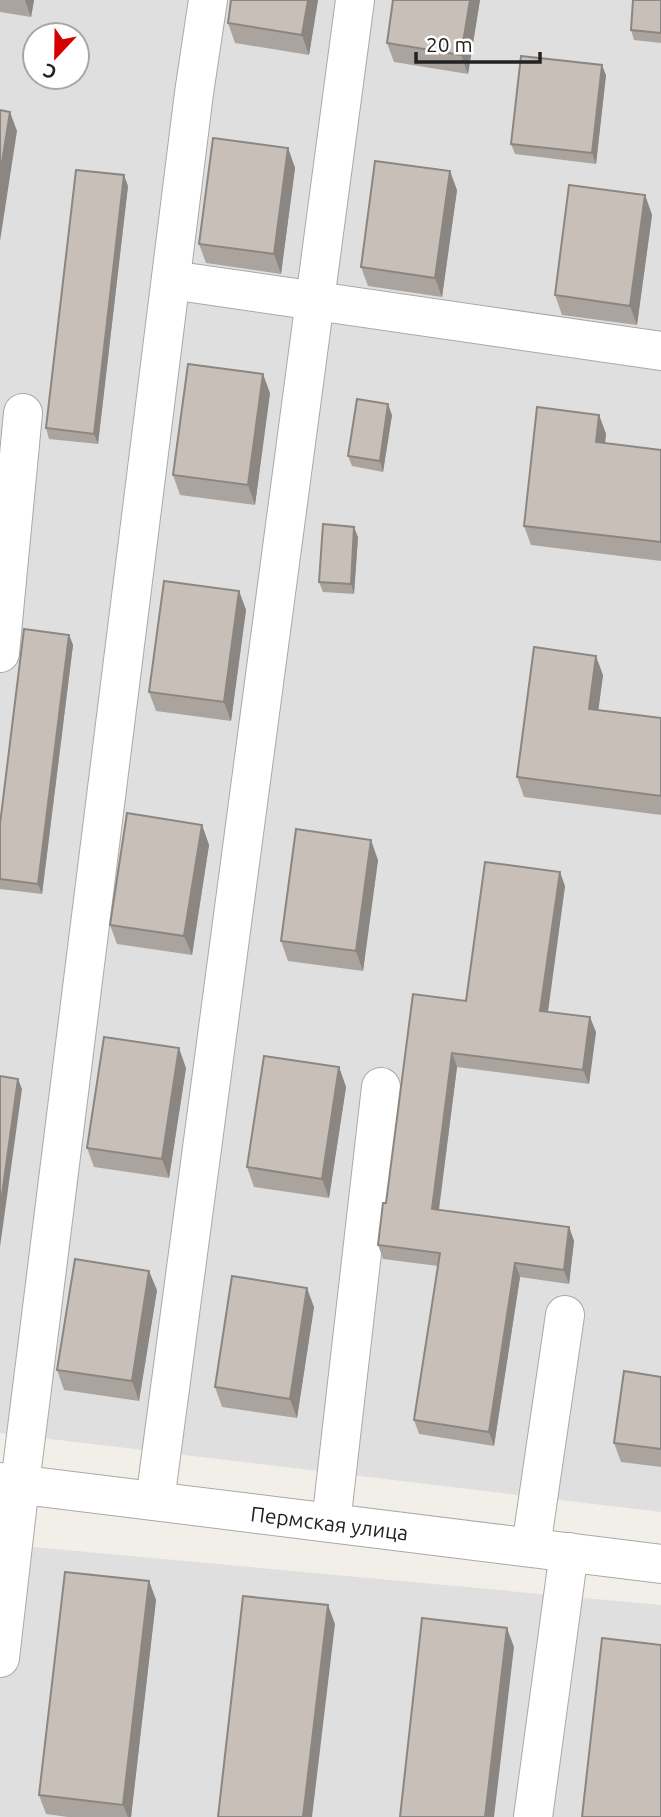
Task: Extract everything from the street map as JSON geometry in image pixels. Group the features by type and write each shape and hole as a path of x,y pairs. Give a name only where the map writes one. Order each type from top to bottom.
{"street":[{"path":"0,1658 10,1483 208,0"},
{"path":"155,1501 355,0"},
{"path":"171,280 661,351"},
{"path":"0,653 23,413"},
{"path":"331,1523 381,1087"},
{"path":"531,1547 565,1315"},
{"name":"Пермская улица","path":"10,1483 661,1564"},
{"path":"533,1817 569,1552"}],"shaded area":[{"path":"0,0 661,0 661,1512 0,1433"},
{"path":"0,1544 661,1605 661,1817 0,1817"}],"building":[{"path":"231,0 308,0 302,35 228,23"},
{"path":"393,0 470,0 461,55 387,43"},
{"path":"633,0 661,0 661,33 631,30"},
{"path":"521,56 602,65 592,153 511,144"},
{"path":"0,110 10,112 0,175"},
{"path":"213,138 288,148 274,254 199,244"},
{"path":"375,161 450,171 435,278 361,267"},
{"path":"76,170 124,175 94,434 46,428"},
{"path":"569,185 645,195 630,306 555,295"},
{"path":"188,364 263,374 248,485 173,475"},
{"path":"357,399 388,404 380,461 348,456"},
{"path":"537,407 599,415 596,442 661,450 661,542 524,526"},
{"path":"323,524 354,527 351,584 319,582"},
{"path":"164,581 239,591 224,702 149,692"},
{"path":"24,629 69,635 38,884 0,879 0,824"},
{"path":"534,647 596,656 589,709 661,718 661,796 517,777"},
{"path":"127,813 202,825 184,936 110,925"},
{"path":"296,829 371,840 356,951 281,941"},
{"path":"485,862 560,872 540,1011 590,1017 583,1070 452,1053 432,1209 569,1227 564,1270 515,1263 489,1432 414,1420 440,1253 378,1245 383,1203 386,1203 413,994 466,1001"},
{"path":"104,1037 179,1048 162,1159 87,1148"},
{"path":"264,1056 339,1067 322,1179 247,1167"},
{"path":"0,1076 18,1079 0,1209"},
{"path":"75,1259 149,1271 132,1381 57,1370"},
{"path":"232,1276 307,1288 290,1399 215,1387"},
{"path":"624,1371 661,1377 661,1449 614,1443"},
{"path":"65,1572 149,1581 123,1805 39,1795"},
{"path":"243,1596 328,1605 303,1817 218,1817"},
{"path":"422,1618 507,1628 485,1817 400,1817"},
{"path":"602,1638 661,1645 661,1817 582,1817"}]}
